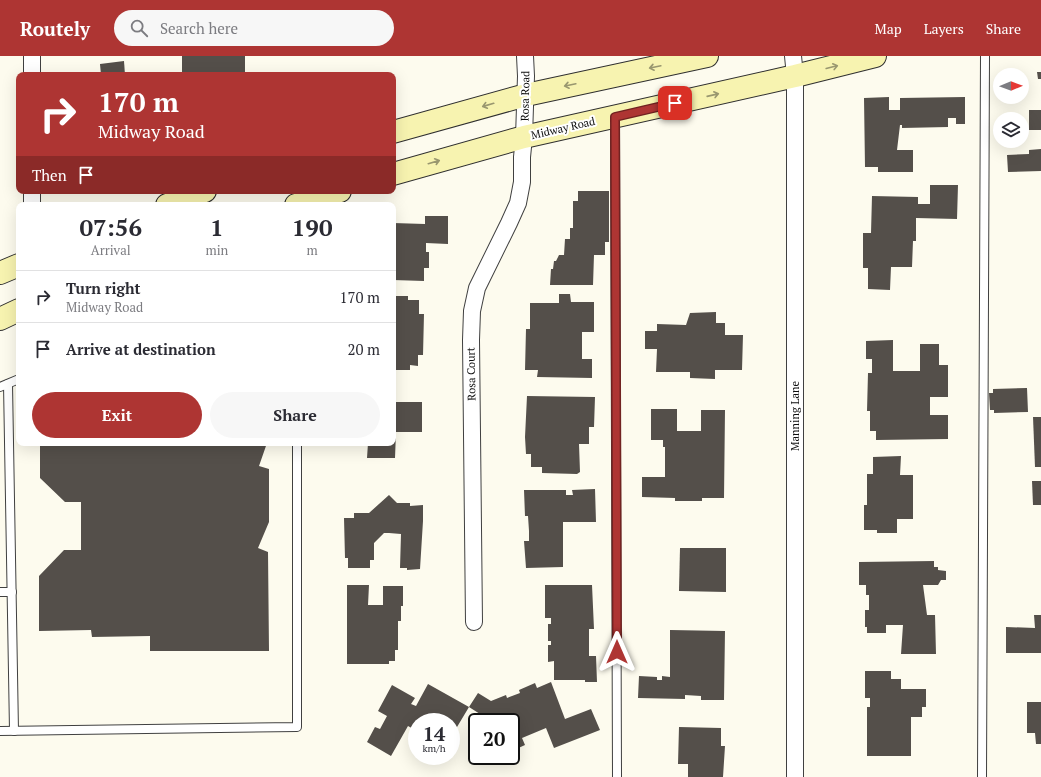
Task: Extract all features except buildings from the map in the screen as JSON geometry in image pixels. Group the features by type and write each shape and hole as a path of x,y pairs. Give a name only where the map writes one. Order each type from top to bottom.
{"main road":[{"path":"396,131 526,95 707,56"},
{"name":"Midway Road","path":"396,173 524,137 615,117 794,66 875,56"},
{"path":"175,202 197,194"},
{"path":"305,202 331,194"},
{"path":"0,273 16,266"},
{"path":"0,319 16,311"}],"street":[{"path":"32,56 32,72"},
{"name":"Rosa Road","path":"524,137 526,95 525,56"},
{"name":"Manning Lane","path":"794,66 795,777"},
{"name":"Rosa Court","path":"474,622 472,311 477,288 518,203 522,182 524,137"}],"lane":[{"path":"982,777 985,56"},
{"path":"615,117 617,777"},
{"path":"14,731 12,592 4,386 16,380"},
{"path":"0,731 297,727 297,446"},
{"path":"0,592 12,592"}],"route":[{"path":"617,652 615,117 675,103"}]}
